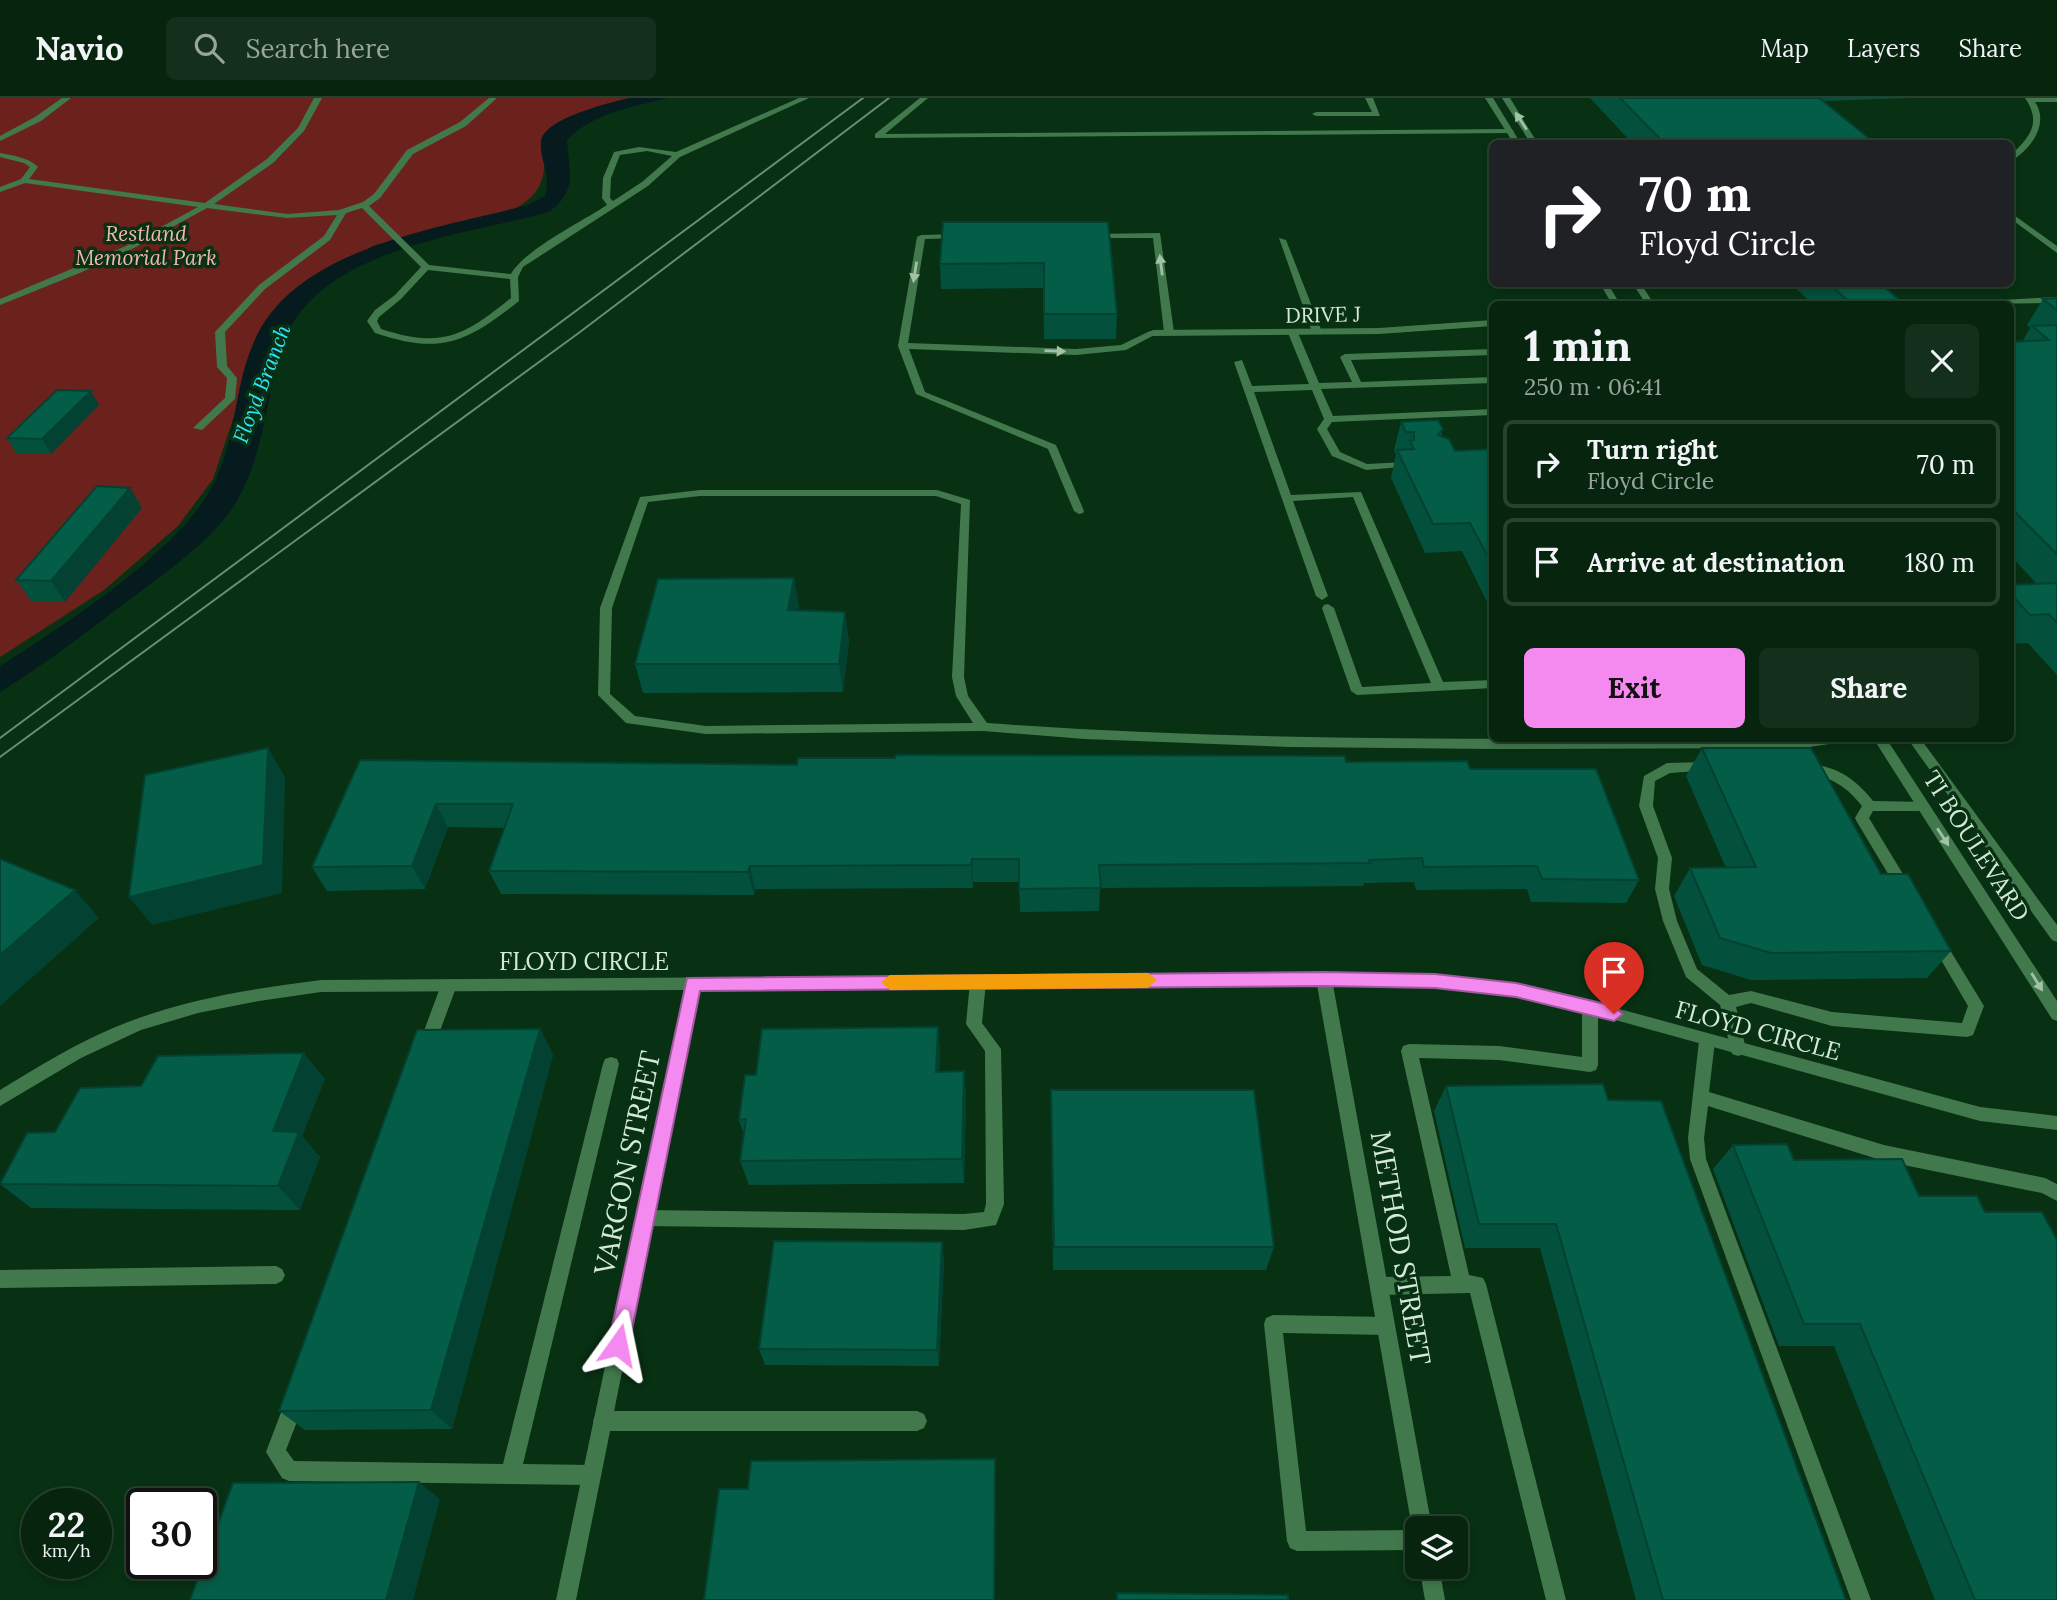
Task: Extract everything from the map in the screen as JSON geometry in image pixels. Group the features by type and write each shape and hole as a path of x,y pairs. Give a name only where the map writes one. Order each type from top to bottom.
{"street":[{"path":"0,139 49,113 67,98"},
{"path":"0,302 90,265 206,204 258,172 304,127 318,98"},
{"path":"24,181 287,216 343,211 364,205 384,188 410,152 463,124 493,98"},
{"path":"426,267 409,280 402,293 376,311 372,321 378,331 422,342 461,338 478,330 516,299 514,277 520,266 533,256 645,184 677,156 805,98"},
{"path":"924,98 877,135 1510,131"},
{"path":"1316,114 1377,114 1369,98"},
{"path":"1489,98 1516,140"},
{"path":"1506,98 1532,140"},
{"path":"2030,99 2057,100"},
{"path":"2014,156 2035,136 2039,116 2030,99"},
{"path":"613,206 606,198 607,178 617,154 626,150 652,148 677,156"},
{"path":"0,155 32,164 34,172 24,181 0,190"},
{"path":"364,205 426,267 514,277"},
{"path":"198,428 230,400 232,378 222,367 220,332 262,287 327,238 343,211"},
{"path":"2014,217 2057,250"},
{"path":"1074,236 1157,235 1169,332"},
{"path":"977,236 921,237 903,346 921,394 1052,447 1079,511"},
{"path":"1282,240 1317,332"},
{"path":"2014,302 2057,300"},
{"name":"DRIVE J","path":"903,346 1076,352 1123,348 1153,333 1293,333 1489,323"},
{"path":"1293,333 1329,419"},
{"path":"1358,385 1345,357 1489,352"},
{"path":"1239,362 1357,691 1489,684"},
{"path":"1248,389 1489,380"},
{"path":"1329,419 1489,412"},
{"path":"1329,419 1322,429 1336,454 1366,467 1401,464"},
{"path":"983,727 962,696 958,677 966,502 936,493 700,493 644,499 606,608 603,651 604,695 631,720 706,730 983,727 1107,738 1264,744 1799,742"},
{"path":"1287,498 1357,494 1439,687"},
{"name":"TI BOULEVARD","path":"1882,742 2057,1014"},
{"name":"TI BOULEVARD","path":"1916,742 2057,936"},
{"path":"1789,766 1832,771 1850,781 1869,806"},
{"path":"1721,767 1667,768 1649,779 1646,806 1665,858 1662,889 1670,920 1691,973 1727,1002 1738,1049"},
{"path":"1869,806 1922,806"},
{"path":"1869,806 1862,818 1912,900"},
{"path":"1727,1002 1751,997 1832,1019 1967,1030 1976,1006 1926,924"},
{"name":"FLOYD CIRCLE","path":"0,1099 44,1071 115,1034 156,1018 246,995 321,986 1324,979 1435,981 1516,990 1590,1007 1980,1114 2057,1123"},
{"name":"METHOD STREET","path":"1324,979 1420,1516"},
{"path":"645,1217 964,1222 990,1220 995,1204 993,1049 974,1024 978,982"},
{"name":"VARGON STREET","path":"566,1600 693,984"},
{"path":"420,1063 449,985"},
{"path":"1462,1284 1409,1051 1499,1053 1590,1065 1590,1007"},
{"path":"1707,1041 1696,1138 1698,1159 1861,1600"},
{"path":"510,1473 611,1064"},
{"path":"1701,1097 1884,1153 2045,1186 2057,1193"},
{"path":"0,1279 276,1275"},
{"path":"1379,1286 1477,1284 1556,1600"},
{"path":"1386,1326 1273,1324 1297,1541 1405,1540"},
{"path":"300,1387 276,1452 289,1471 591,1475"},
{"path":"603,1421 918,1421"},
{"path":"1431,1579 1435,1600"}],"green space":[{"name":"Restland Memorial Park","path":"0,98 632,98 547,133 543,176 535,193 527,201 516,208 372,246 261,335 213,479 178,526 104,590 0,657"}],"water":[{"name":"Floyd Branch","path":"629,98 668,98 601,117 567,140 570,171 568,188 549,212 396,251 358,267 325,288 299,314 282,347 252,467 245,486 225,518 169,570 64,649 0,692 0,666 81,612 138,569 186,523 204,500 215,481 229,442 241,383 253,344 272,312 299,285 333,264 370,248 410,234 525,206 545,196 547,182 541,141 545,133 554,125 579,113"}],"building":[{"path":"1620,98 1819,98 1871,140 1661,140"},
{"path":"943,222 1108,222 1117,314 1044,314 1044,263 940,264"},
{"path":"1833,287 1884,287 1901,301 1848,301"},
{"path":"2057,298 2057,310 2043,299"},
{"path":"2057,325 2057,554 2014,511 2014,342 2049,340 2032,326"},
{"path":"57,390 91,391 42,439 7,438"},
{"path":"1438,420 1443,429 1438,435 1449,439 1455,451 1489,449 1489,559 1470,523 1433,524 1397,450 1414,449 1410,441 1414,440 1414,432 1406,432 1401,422"},
{"path":"97,486 130,488 51,581 16,580"},
{"path":"794,578 788,610 845,612 839,664 635,664 658,579"},
{"path":"2057,583 2057,623 2049,614 2030,615 2014,597 2014,585"},
{"path":"268,748 263,865 129,897 145,775"},
{"path":"1702,748 1811,748 1881,874 1908,874 1951,951 1771,953 1720,938 1690,868 1756,867"},
{"path":"896,755 1345,756 1346,762 1467,761 1470,769 1596,769 1639,880 1542,879 1537,866 1424,867 1422,858 1369,860 1370,863 1099,865 1101,888 1019,889 1019,859 972,859 971,865 750,866 748,872 489,871 513,804 436,804 412,866 312,867 360,760 797,765 798,758 895,758"},
{"path":"0,859 75,890 0,955"},
{"path":"938,1027 936,1072 964,1071 962,1159 740,1161 746,1119 739,1120 745,1075 756,1075 762,1029"},
{"path":"540,1029 431,1410 279,1411 417,1030"},
{"path":"304,1053 273,1131 299,1132 278,1186 0,1184 27,1133 55,1132 80,1088 141,1086 158,1056"},
{"path":"1603,1084 1608,1100 1661,1101 1846,1600 1663,1600 1556,1224 1479,1224 1446,1086"},
{"path":"1051,1090 1254,1090 1274,1247 1054,1247"},
{"path":"1787,1144 1794,1160 1902,1159 1919,1196 1977,1196 1985,1212 2042,1212 2057,1240 2057,1600 1975,1600 1860,1324 1804,1324 1733,1145"},
{"path":"774,1241 942,1242 937,1350 759,1349"},
{"path":"995,1459 994,1600 704,1600 719,1489 748,1489 751,1461"},
{"path":"419,1482 386,1600 190,1600 198,1579 217,1579 217,1527 233,1483"},
{"path":"1117,1593 1288,1595 1288,1600 1117,1600"}],"tram line":[{"path":"0,738 863,98"},
{"path":"0,757 580,332 889,98"}],"slow traffic":[{"path":"890,982 1148,980"}],"route":[{"path":"618,1345 693,984 1324,979 1435,981 1516,990 1614,1014"}]}
